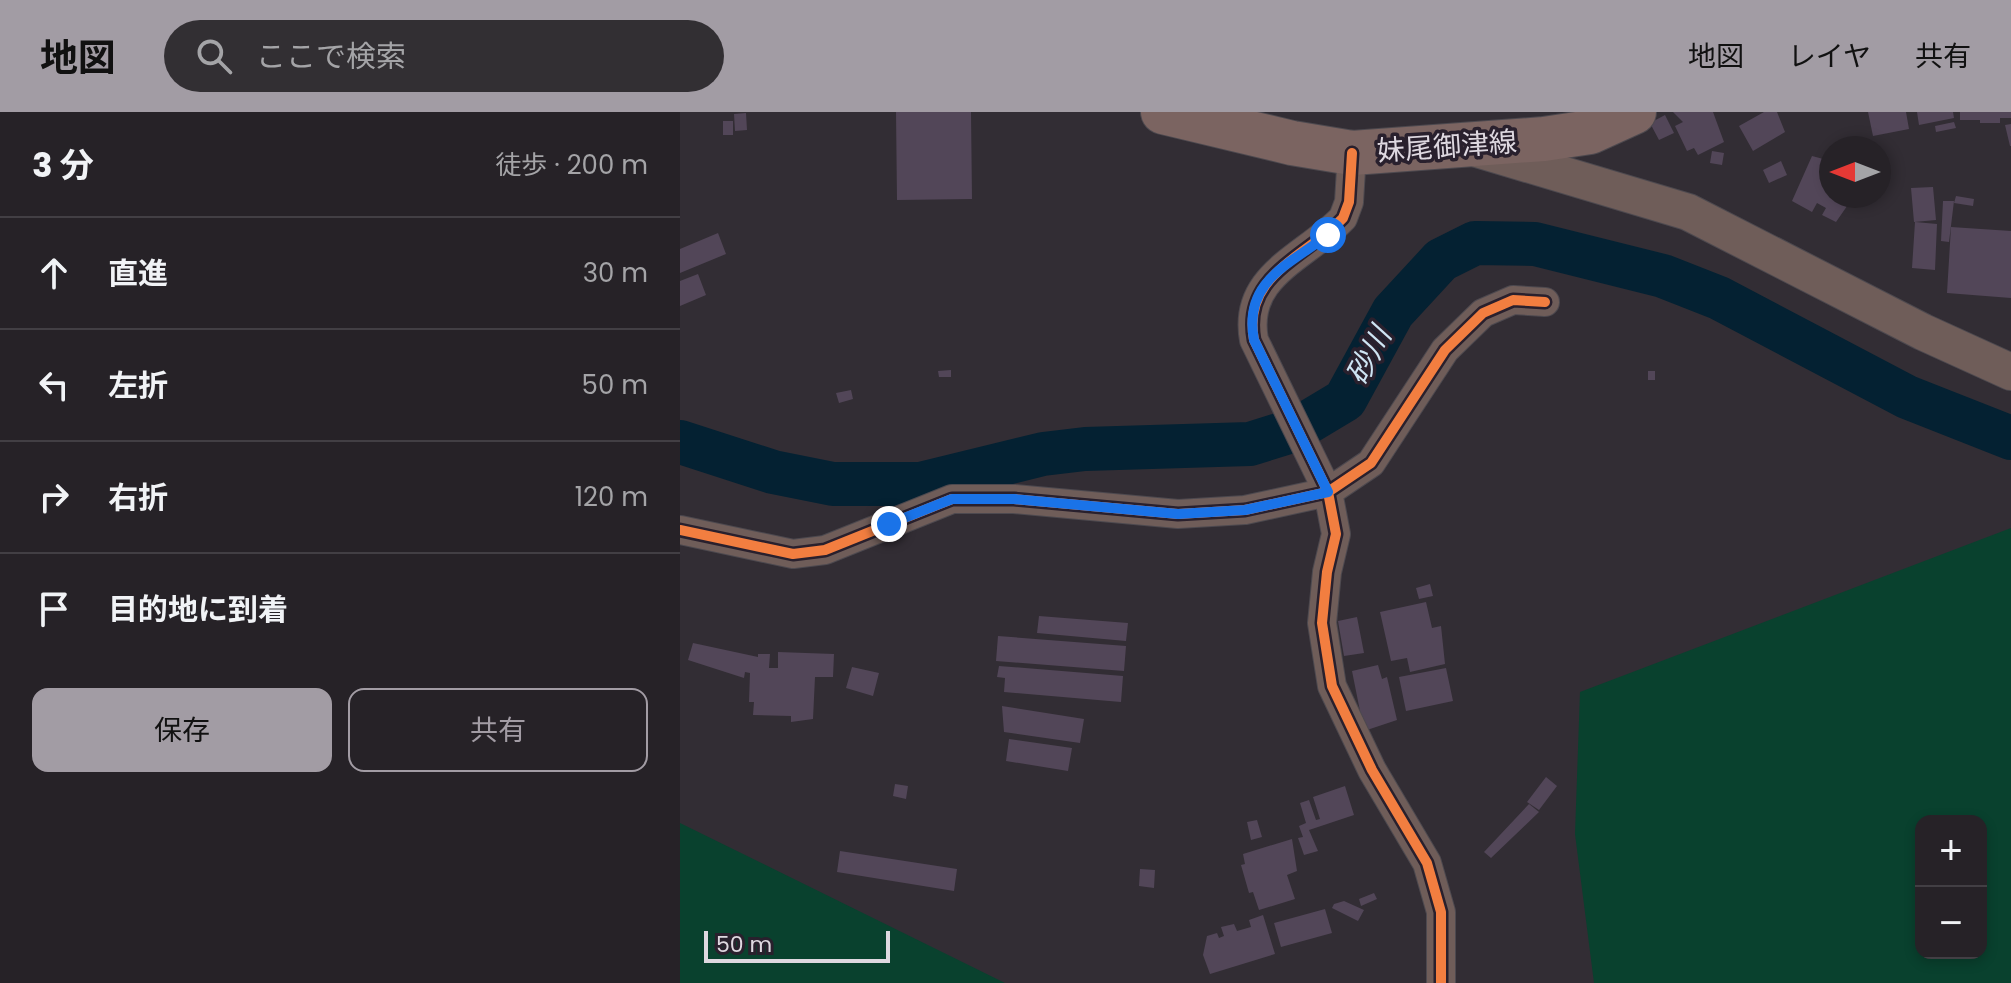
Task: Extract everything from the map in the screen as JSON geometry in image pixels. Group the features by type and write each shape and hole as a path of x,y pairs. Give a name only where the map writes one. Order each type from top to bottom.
{"main road":[{"name":"妹尾御津線","path":"1163,112 1292,143 1352,153 1468,146 1590,132 1634,112"}],"street":[{"path":"1468,146 1688,212 1923,332 2011,372"},
{"path":"1352,153 1349,202 1343,218 1262,286 1253,303 1252,330 1265,364 1324,485 1336,534 1327,572 1322,623 1332,686 1372,770 1427,863 1441,912 1441,983"},
{"path":"680,530 793,554 825,550 952,499 1014,499 1178,514 1245,510 1324,485 1371,463 1445,350 1483,313 1513,300 1545,302"}],"green space":[{"path":"2011,528 2011,983 1594,983 1575,834 1580,692"},
{"path":"680,823 1005,983 680,983"}],"building":[{"path":"896,112 971,112 972,199 897,200"},
{"path":"1673,112 1713,112 1724,142 1698,155 1694,148 1687,151 1675,126 1683,122"},
{"path":"1764,112 1777,112 1785,132 1753,151 1739,126"},
{"path":"1868,112 1906,112 1909,129 1873,136"},
{"path":"1917,112 1953,112 1954,118 1919,125"},
{"path":"1960,112 2011,112 2011,118 2000,118 2000,123 1980,123 1980,120 1960,120"},
{"path":"746,113 747,130 735,131 734,114"},
{"path":"1665,115 1674,133 1659,140 1650,123"},
{"path":"723,121 733,121 733,135 723,135"},
{"path":"1954,122 1956,128 1936,132 1935,126"},
{"path":"2011,124 2011,146 2010,146 2005,125"},
{"path":"1712,151 1724,153 1722,165 1710,163"},
{"path":"1812,156 1819,158 1819,204 1812,212 1792,201"},
{"path":"1781,161 1787,175 1769,183 1763,170"},
{"path":"1933,187 1936,220 1914,222 1911,188"},
{"path":"1956,196 1974,199 1973,206 1954,203"},
{"path":"1943,201 1954,201 1949,242 1941,241"},
{"path":"1826,208 1846,208 1836,222 1822,215"},
{"path":"1915,222 1937,224 1935,270 1912,268"},
{"path":"1951,227 2011,231 2011,298 1947,293"},
{"path":"718,233 726,254 680,273 680,249"},
{"path":"698,274 706,295 680,306 680,281"},
{"path":"951,370 951,377 939,377 938,371"},
{"path":"1648,371 1655,371 1655,380 1648,380"},
{"path":"851,390 853,399 839,403 836,393"},
{"path":"1430,584 1433,596 1419,599 1416,588"},
{"path":"1426,602 1432,628 1441,626 1445,664 1410,672 1407,658 1391,661 1380,612"},
{"path":"1039,616 1128,623 1126,641 1037,633"},
{"path":"1357,617 1364,653 1344,656 1338,621"},
{"path":"998,636 1126,646 1124,671 996,661"},
{"path":"693,643 758,657 758,654 770,654 769,668 778,668 778,652 834,654 833,677 815,677 813,719 791,722 791,716 753,715 754,702 749,702 750,673 745,672 744,678 688,660"},
{"path":"1378,665 1382,679 1387,677 1397,720 1364,731 1352,671"},
{"path":"999,666 1123,676 1121,702 1004,692 1005,678 997,677"},
{"path":"852,667 879,673 873,696 846,688"},
{"path":"1446,668 1453,701 1406,711 1399,677"},
{"path":"1002,706 1084,719 1080,743 1004,732"},
{"path":"1009,739 1072,748 1068,771 1006,761"},
{"path":"1546,777 1557,786 1539,810 1527,802"},
{"path":"895,784 908,786 906,799 893,796"},
{"path":"1345,786 1354,815 1309,830 1318,851 1304,855 1298,838 1303,837 1299,826 1306,823 1300,803 1309,800 1316,820 1320,819 1313,797"},
{"path":"1529,804 1539,812 1491,858 1484,852"},
{"path":"1257,820 1262,837 1251,840 1247,822"},
{"path":"1292,839 1297,871 1287,875 1295,899 1259,910 1253,892 1249,893 1241,865 1245,864 1243,854"},
{"path":"840,851 957,869 954,891 837,872"},
{"path":"1140,869 1155,870 1154,888 1139,886"},
{"path":"1374,893 1377,899 1361,906 1359,899"},
{"path":"1344,901 1364,910 1358,921 1332,908 1334,904"},
{"path":"1325,909 1332,933 1281,947 1274,923"},
{"path":"1263,915 1275,954 1210,974 1203,955 1207,936 1217,933 1219,938 1224,936 1221,927 1234,924 1237,931 1251,927 1249,920"}],"waterway":[{"name":"砂川","path":"680,442 773,472 833,484 920,484 1043,454 1085,449 1250,444 1295,430 1345,400 1393,312 1441,260 1475,243 1535,244 1663,276 1719,298 1907,397 2011,438"}],"cycle path":[{"path":"1352,153 1349,202 1343,218 1267,283 1258,299 1253,318 1254,340 1328,492 1336,534 1327,572 1322,623 1332,686 1372,770 1427,863 1441,912 1441,983"},
{"path":"680,530 793,554 825,550 952,499 1014,499 1178,514 1245,510 1328,492 1371,463 1445,350 1483,313 1513,300 1545,302"}],"route":[{"path":"889,524 952,499 1014,499 1178,514 1245,510 1328,492 1254,340 1250,320 1253,303 1262,286 1328,235"}]}
